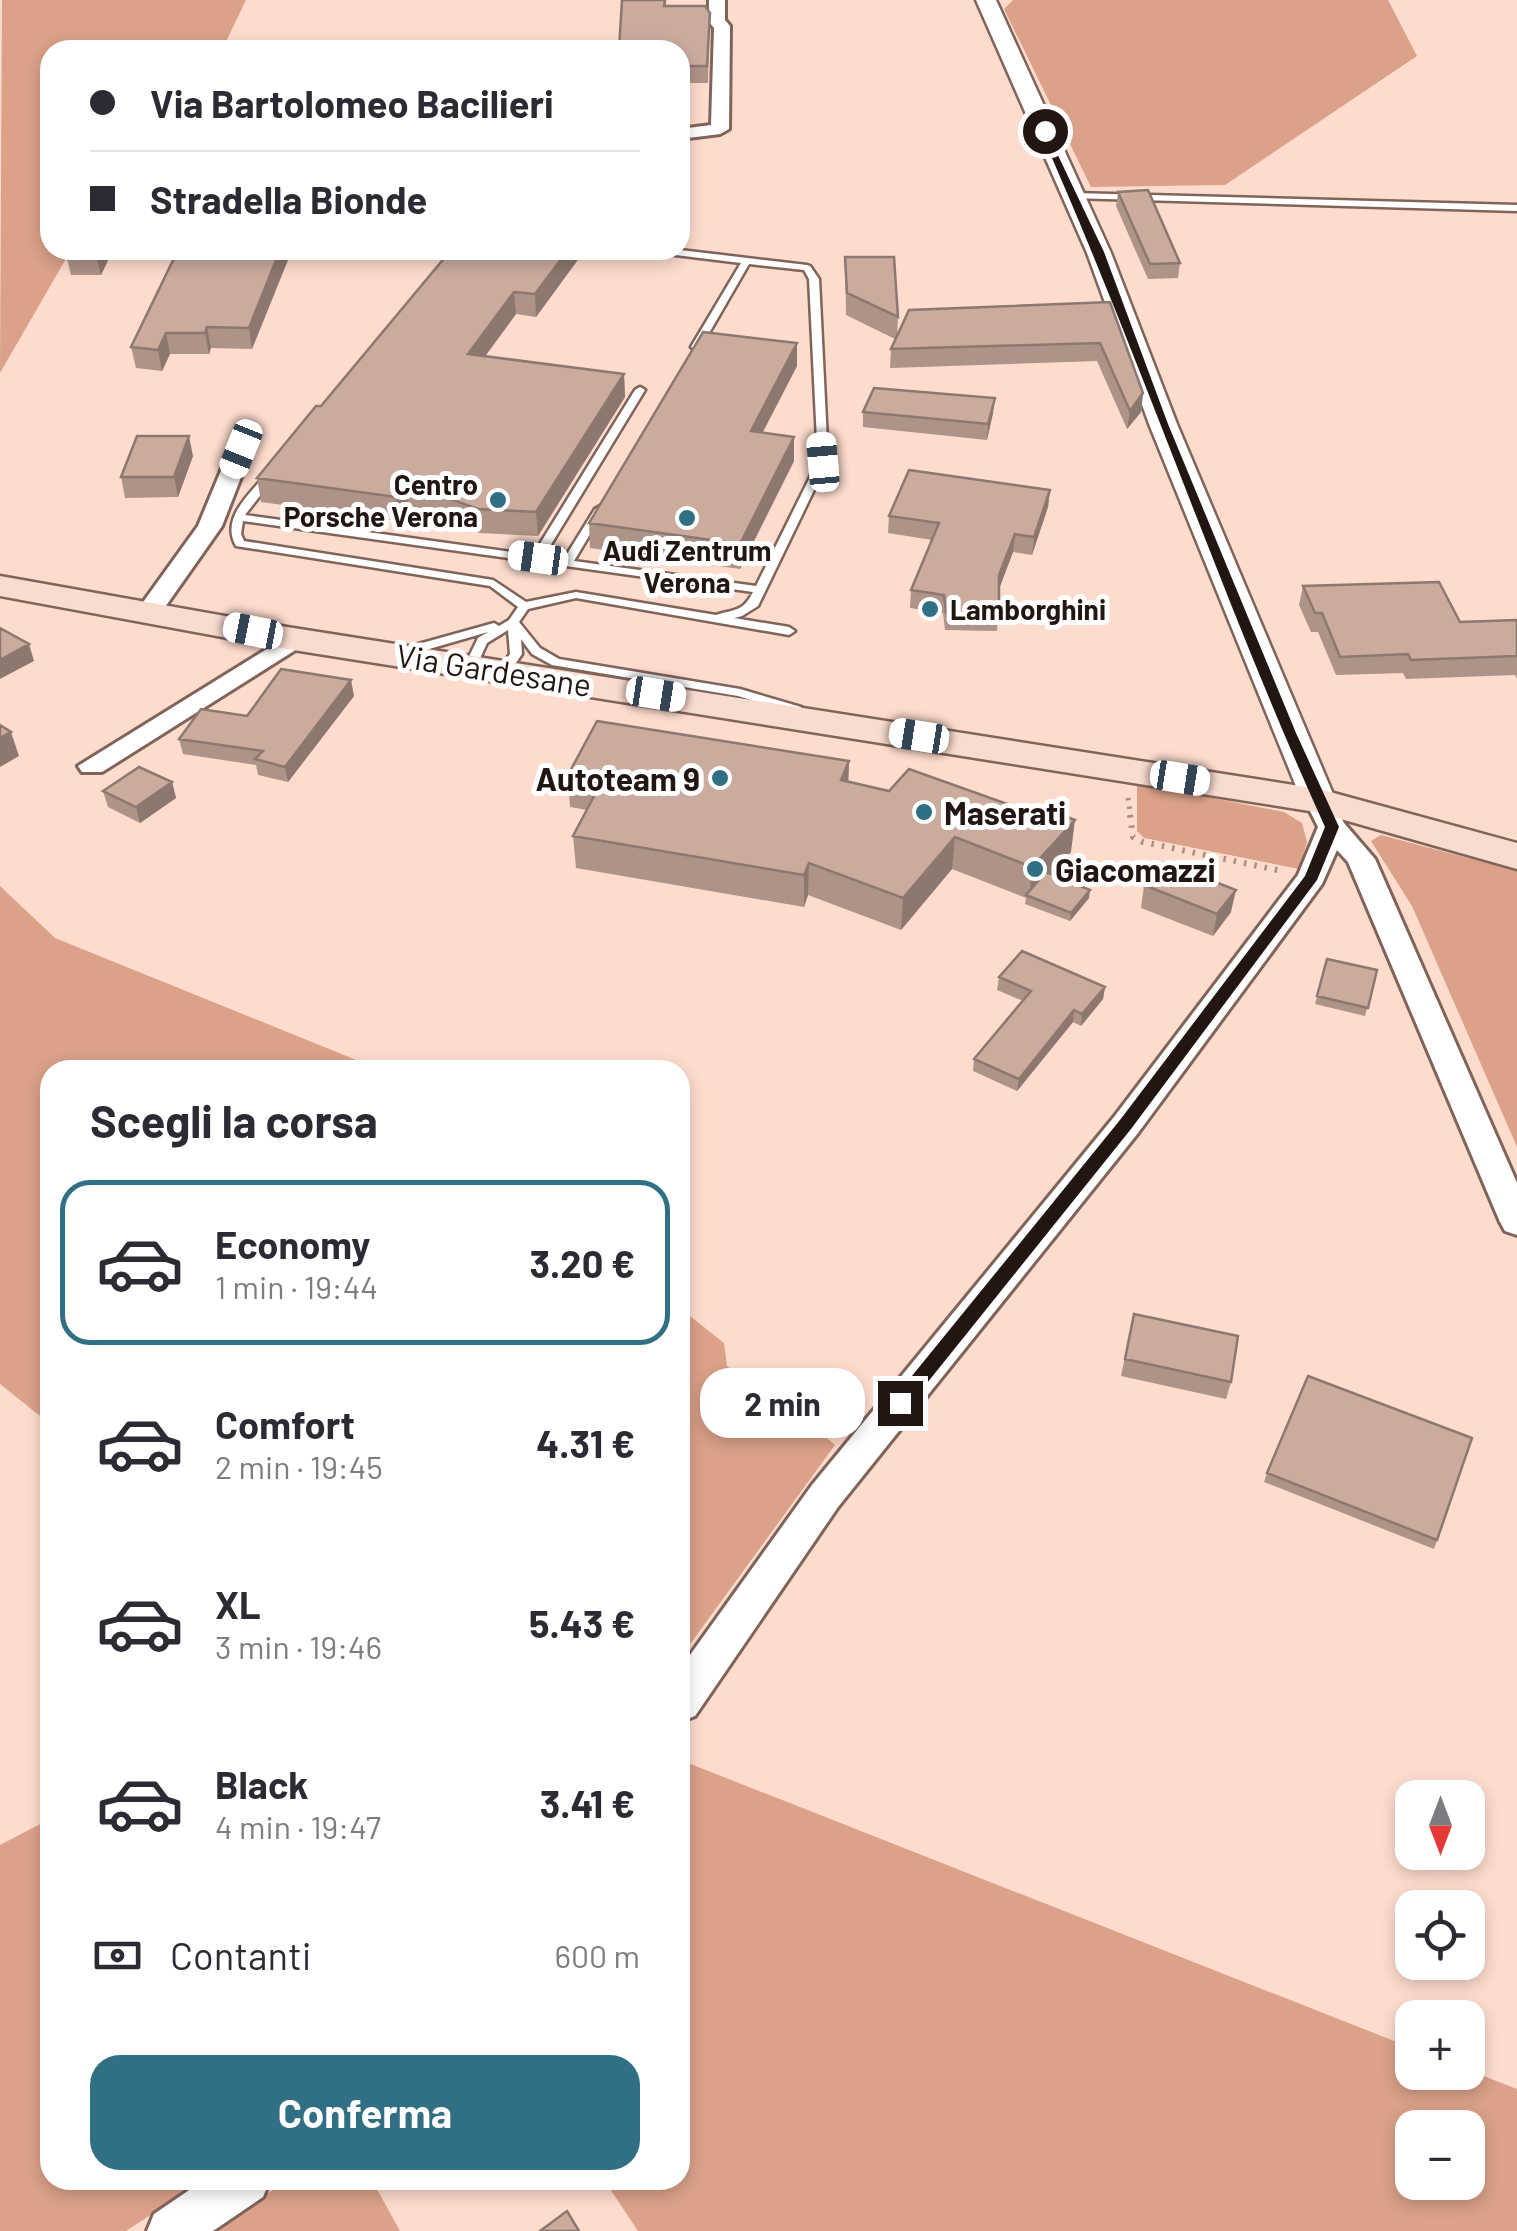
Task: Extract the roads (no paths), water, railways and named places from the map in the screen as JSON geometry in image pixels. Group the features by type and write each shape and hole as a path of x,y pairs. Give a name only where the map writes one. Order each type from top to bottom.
{"main road":[{"name":"Via Gardesane","path":"7,592 845,725 1325,814 1517,856"}],"street":[{"path":"690,133 720,129 722,26 717,22 717,0"},
{"path":"986,0 1074,196 1170,442 1325,814 1361,859 1517,1222"},
{"path":"148,612 210,526 241,449"},
{"path":"92,766 296,639"},
{"path":"690,1690 825,1496 1126,1124 1312,877 1325,814"},
{"path":"171,2231 231,2190"}],"lane":[{"path":"1074,196 1517,208"},
{"path":"690,253 807,268 814,279 823,462 752,606 738,614 721,616"},
{"path":"688,361 747,260"},
{"path":"538,558 640,390"},
{"path":"285,458 238,517 235,534 240,544 493,582 524,606"},
{"path":"568,562 608,495"},
{"path":"238,517 761,590"},
{"path":"493,582 512,554"},
{"path":"576,595 594,566"},
{"path":"512,622 516,654 488,668 482,641 512,622 524,606 576,595 789,630"},
{"path":"399,654 512,622"},
{"path":"512,622 536,651 556,662 740,693 845,725"}],"place":[{"name":"Centro Porsche Verona","path":"498,500"},
{"name":"Audi Zentrum Verona","path":"687,518"},
{"name":"Lamborghini","path":"930,609"},
{"name":"Autoteam 9","path":"720,778"},
{"name":"Maserati","path":"924,812"},
{"name":"Giacomazzi","path":"1035,869"}]}
